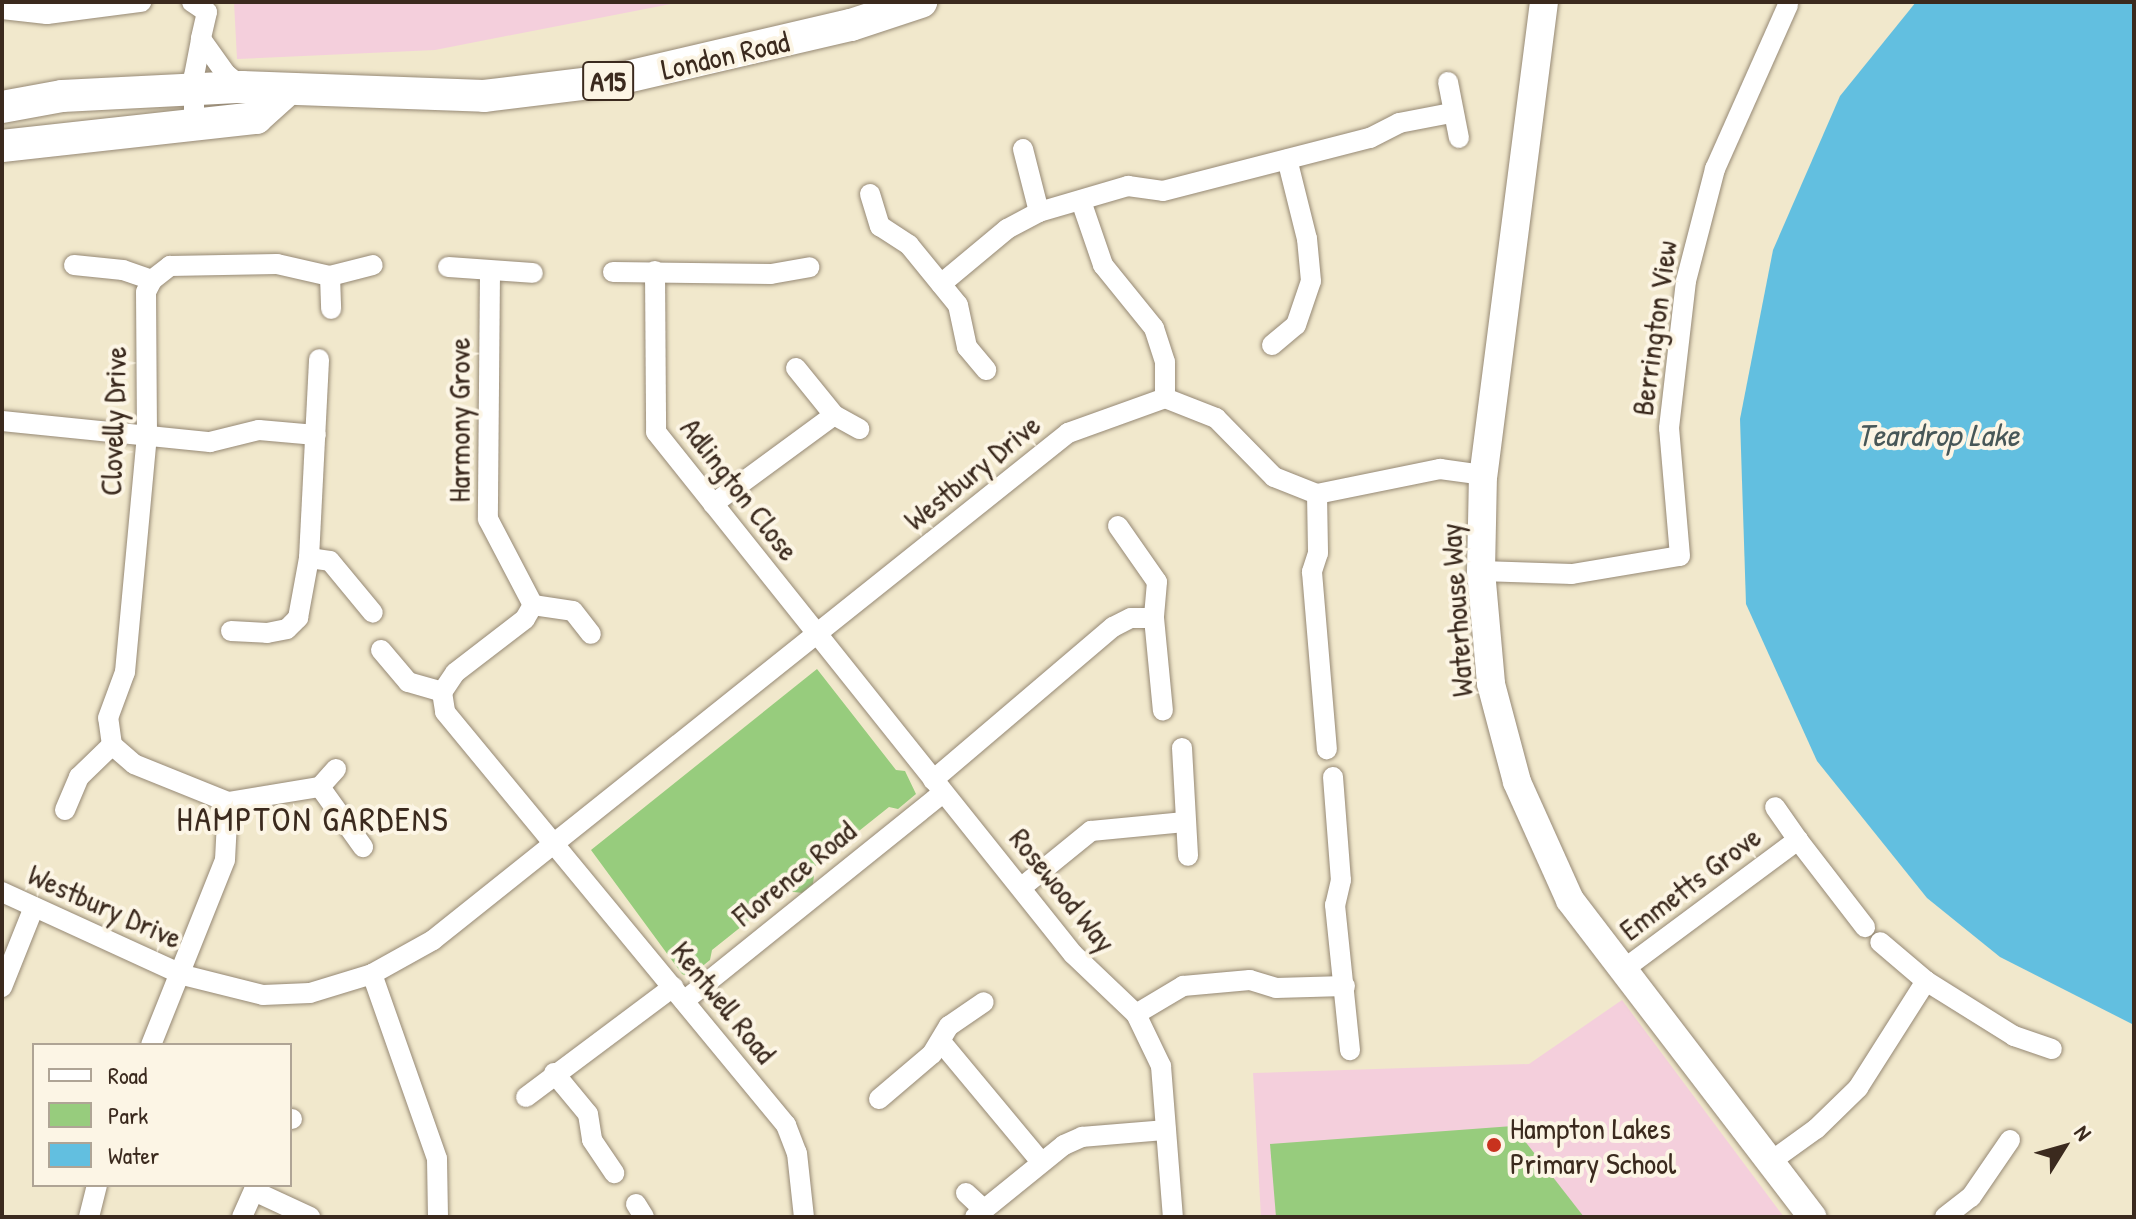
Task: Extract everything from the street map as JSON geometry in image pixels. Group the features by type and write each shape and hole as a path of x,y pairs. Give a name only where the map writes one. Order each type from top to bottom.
{"main road":[{"name":"London Road","path":"2,107 62,96 242,87 484,96 614,80 882,8 921,2"},
{"path":"2,146 256,118 286,91"}],"street":[{"path":"2,9 47,14 141,2"},
{"name":"Waterhouse Way","path":"1544,2 1483,475 1481,571 1491,684 1517,782 1570,900 1812,1217"},
{"path":"194,124 193,90 206,5"},
{"name":"Berrington View","path":"1481,571 1587,573 1680,556 1669,428 1686,281 1715,169 1778,12"},
{"path":"201,39 226,74 242,87"},
{"path":"1448,82 1451,113 1459,138"},
{"path":"941,284 1007,229 1039,212 1128,186 1163,191 1370,138 1399,123 1451,113"},
{"path":"1023,149 1039,212"},
{"path":"1272,345 1296,325 1311,281 1314,238 1287,159"},
{"path":"870,194 880,226 909,245 958,305 967,347 986,370"},
{"path":"1081,201 1103,265 1154,328 1165,362 1165,398 1216,418 1274,477 1317,494 1440,469 1483,475"},
{"path":"74,265 123,270 152,280 170,266 277,264 330,276 373,265"},
{"path":"448,267 533,273"},
{"path":"613,272 771,274 809,267"},
{"name":"Adlington Close","path":"655,271 656,432 816,635"},
{"name":"Harmony Grove","path":"490,272 488,519 533,605"},
{"path":"330,276 331,309"},
{"name":"Clovelly Drive","path":"112,745 108,718 125,672 147,434 146,292 152,280"},
{"path":"231,631 287,629 298,618 309,558 319,359"},
{"path":"796,368 834,415 859,429"},
{"name":"Westbury Drive","path":"2,892 183,975 263,995 310,993 372,974 433,940 1068,433 1165,398"},
{"path":"713,504 834,415"},
{"path":"2,421 210,442 259,430 316,435"},
{"path":"1317,494 1318,553 1312,572 1310,634 1327,749"},
{"path":"1118,526 1157,582 1154,618 1163,711"},
{"path":"309,558 330,561 373,613"},
{"path":"557,843 445,712 442,692 455,673 525,619 533,605 573,611 591,634"},
{"name":"Florence Road","path":"526,1097 554,1073 678,994 938,787 1113,627 1131,618 1154,618"},
{"name":"Rosewood Way","path":"816,635 1073,954 1136,1014 1161,1066 1173,1217"},
{"path":"381,650 408,682 442,692"},
{"path":"65,810 79,777 112,745 134,764 228,802 320,787 336,769"},
{"path":"1182,748 1188,856"},
{"path":"1333,777 1341,880 1335,905 1350,1050"},
{"path":"320,787 363,847"},
{"path":"152,1043 183,975 225,860 228,802"},
{"name":"Emmetts Grove","path":"1624,969 1798,840 1775,807"},
{"path":"1022,887 1091,831 1185,822"},
{"path":"1798,840 1872,935 1926,981 2014,1036 2052,1049"},
{"name":"Kentwell Road","path":"557,843 786,1125 797,1153 804,1217"},
{"path":"2,987 34,907"},
{"path":"372,974 437,1159 438,1217"},
{"path":"1136,1014 1183,986 1250,980 1276,988 1345,986"},
{"path":"1770,1162 1816,1129 1858,1088 1926,981"},
{"path":"879,1099 942,1043 949,1026 984,1002"},
{"path":"942,1043 1041,1162"},
{"path":"554,1073 588,1114 592,1140 614,1173"},
{"path":"966,1193 979,1213 1041,1162 1082,1137 1166,1130"},
{"path":"1945,1217 1971,1197 2010,1140"},
{"path":"89,1217 96,1187"},
{"path":"242,1217 255,1188 310,1217"}],"shaded area":[{"path":"234,2 681,2 435,50 237,59"},
{"name":"Hampton Lakes Primary School","path":"1622,1000 1784,1217 1261,1217 1253,1073 1529,1064"}],"green space":[{"path":"817,669 896,770 905,771 916,794 898,809 889,807 815,866 813,884 802,893 786,891 712,950 710,960 689,977 682,974 591,850"},
{"path":"1513,1126 1584,1217 1276,1217 1270,1144"}],"water":[{"name":"Teardrop Lake","path":"1916,2 2134,2 2134,1025 2000,957 1927,898 1817,761 1746,604 1740,419 1773,250 1840,96"}],"place":[{"name":"Hampton Lakes Primary School","path":"1494,1145"}],"district":[{"name":"HAMPTON GARDENS","path":"313,820"}]}
